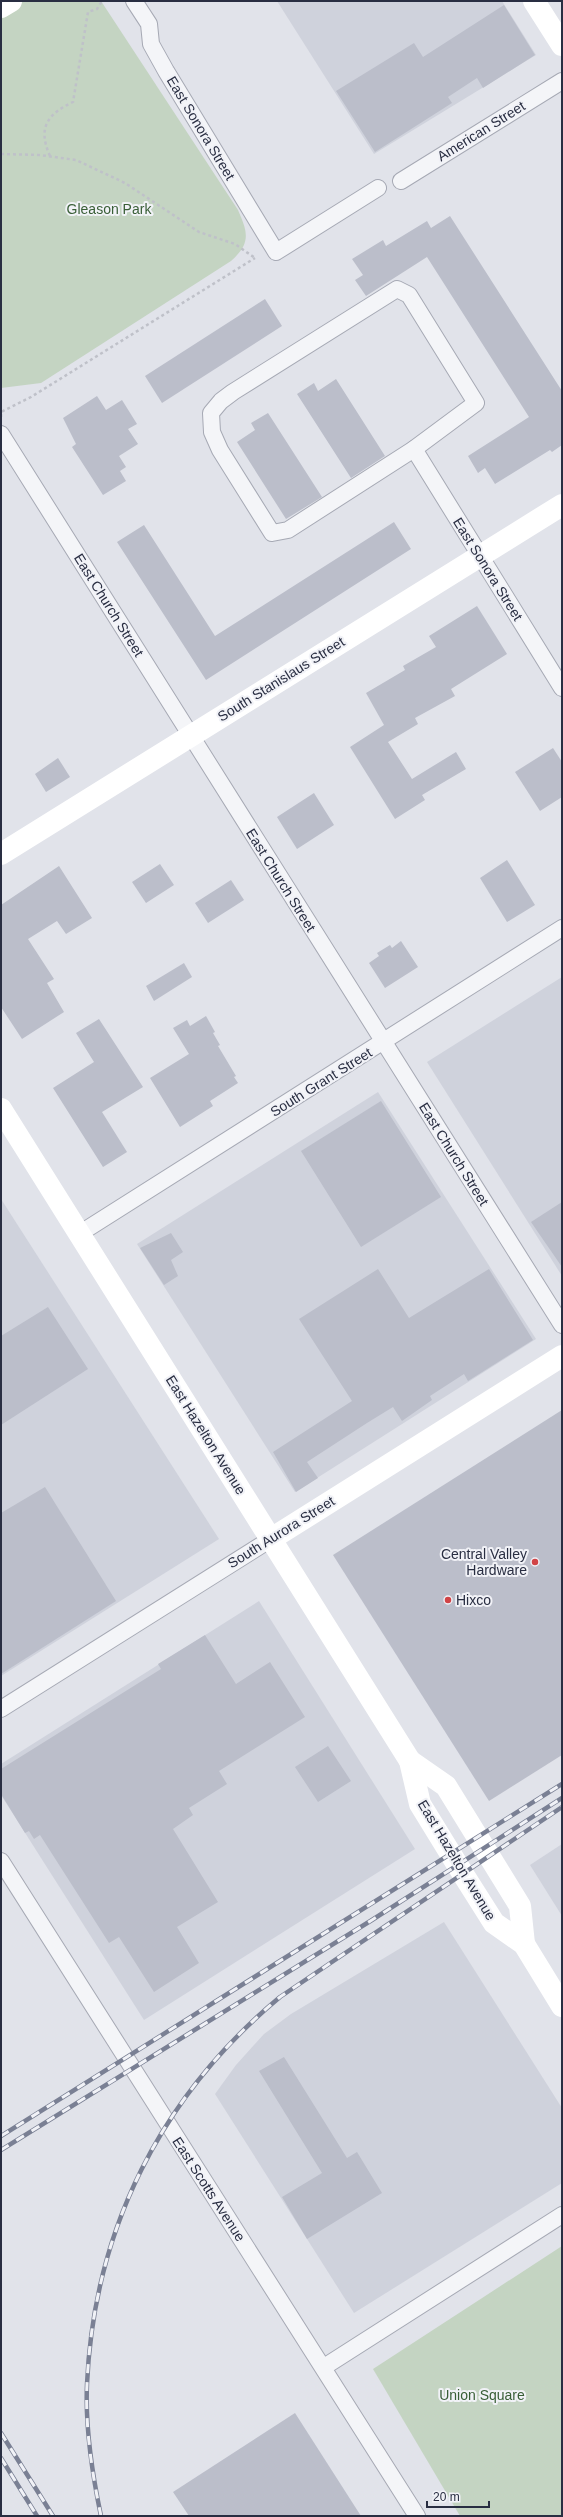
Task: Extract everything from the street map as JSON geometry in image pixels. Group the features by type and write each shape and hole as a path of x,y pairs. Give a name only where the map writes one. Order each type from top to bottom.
{"main road":[{"path":"1,7 11,1"},
{"path":"534,1 562,45"},
{"name":"South Stanislaus Street","path":"1,854 562,505"},
{"name":"East Hazelton Avenue","path":"1,1109 410,1761 420,1804 463,1874 494,1923 524,1944 562,2006"},
{"name":"South Aurora Street","path":"271,1539 562,1356"},
{"name":"East Hazelton Avenue","path":"410,1761 446,1786 490,1856 520,1906 524,1944"}],"street":[{"name":"East Sonora Street","path":"134,1 149,24 151,44 276,252"},
{"name":"American Street","path":"401,181 562,81"},
{"path":"276,252 378,188"},
{"path":"397,289 409,295 476,403 414,449 288,530 272,532 220,450 212,432 211,413 221,401 233,392 397,289"},
{"name":"East Church Street","path":"2,434 190,736 562,1325"},
{"name":"East Sonora Street","path":"414,449 562,688"},
{"name":"South Grant Street","path":"79,1234 562,928"},
{"name":"South Aurora Street","path":"1,1709 271,1539"},
{"name":"East Scotts Avenue","path":"1,1861 324,2367 417,2516"},
{"path":"324,2367 562,2215"}],"path":[{"path":"50,156 46,146 45,126 55,111 73,102 88,12 97,9 102,1"},
{"path":"1,154 50,156 76,160 105,172 150,198 170,214 199,232 235,244 255,258"},
{"path":"1,412 31,397 255,258 276,252"}],"shaded area":[{"path":"277,1 502,1 536,55 374,154"},
{"path":"562,977 562,1276 427,1062"},
{"path":"378,1092 536,1339 295,1492 137,1244"},
{"path":"1,1199 219,1539 1,1676"},
{"path":"259,1601 415,1849 144,2020 1,1795 1,1764"},
{"path":"562,1844 562,1916 530,1865"},
{"path":"444,1922 562,2108 562,2183 354,2313 215,2094 236,2065 264,2034 291,2014"}],"green space":[{"name":"Gleason Park","path":"11,1 101,1 238,210 244,225 246,237 242,249 231,261 41,383 1,388 1,7"},
{"name":"Union Square","path":"562,2246 562,2516 460,2516 373,2369"}],"building":[{"path":"504,5 535,55 483,88 477,78 448,97 452,103 375,152 336,91 414,43 423,57"},
{"path":"450,216 562,391 562,445 552,452 550,450 495,484 485,468 478,473 468,456 529,417 427,257 366,296 355,280 363,275 352,259 383,240 386,246 427,221 431,228"},
{"path":"265,299 282,326 162,403 145,376"},
{"path":"336,379 385,456 351,478 297,394 314,383 318,391"},
{"path":"97,396 106,410 122,400 137,424 128,429 138,444 119,456 126,467 120,471 126,481 103,495 72,447 76,444 63,418"},
{"path":"268,413 322,497 286,519 237,442 255,430 251,423"},
{"path":"394,522 411,549 206,680 117,542 144,525 215,636"},
{"path":"477,606 507,654 451,689 455,696 415,718 418,724 388,742 412,779 456,752 466,769 422,795 425,800 395,819 350,747 384,725 366,693 405,670 403,666 436,647 429,636"},
{"path":"553,748 562,762 562,797 540,811 515,772"},
{"path":"58,758 70,777 46,792 35,774"},
{"path":"314,793 334,825 297,849 277,817"},
{"path":"507,860 535,905 507,922 480,878"},
{"path":"160,864 174,885 146,903 132,882"},
{"path":"59,866 92,918 66,934 57,921 28,939 54,979 47,983 64,1012 22,1039 1,1007 1,905"},
{"path":"231,880 244,900 208,923 195,903"},
{"path":"401,941 418,967 385,988 369,963 379,956 377,953 390,945 392,948"},
{"path":"184,963 192,977 154,1001 146,986"},
{"path":"206,1016 215,1032 213,1033 220,1045 218,1046 236,1076 234,1077 238,1083 210,1101 213,1106 180,1127 150,1078 189,1054 173,1028 187,1020 190,1026"},
{"path":"99,1019 143,1087 102,1112 127,1152 103,1167 53,1088 94,1062 76,1033"},
{"path":"381,1101 441,1197 361,1247 301,1151"},
{"path":"562,1202 562,1267 531,1222"},
{"path":"171,1233 183,1252 171,1260 178,1276 164,1285 140,1248"},
{"path":"378,1269 409,1318 489,1269 533,1340 468,1381 464,1374 430,1396 432,1400 402,1421 393,1407 367,1423 307,1462 318,1478 296,1492 273,1452 352,1401 299,1319"},
{"path":"48,1307 88,1369 1,1425 1,1336"},
{"name":"Hixco","path":"562,1410 562,1755 489,1801 333,1555"},
{"path":"45,1487 116,1601 1,1674 1,1513"},
{"path":"205,1635 236,1684 270,1662 305,1717 219,1771 227,1784 189,1808 193,1815 173,1829 218,1902 177,1927 199,1963 154,1992 119,1937 109,1943 40,1835 34,1839 29,1831 25,1833 1,1794 1,1769 161,1669 158,1664"},
{"path":"328,1746 351,1781 318,1802 295,1767"},
{"path":"284,2057 347,2158 357,2152 382,2193 307,2239 282,2197 322,2173 259,2071"},
{"path":"295,2413 361,2516 189,2516 173,2492"}],"railway":[{"path":"1,2136 562,1784"},
{"path":"1,2150 372,1920 562,1798"},
{"path":"101,2516 92,2467 87,2417 87,2384 92,2327 103,2272 120,2220 142,2170 168,2122 201,2077 238,2036 280,1997 562,1807"},
{"path":"1,2433 53,2516"},
{"path":"1,2458 37,2516"}],"place":[{"name":"Central Valley Hardware","path":"535,1562"},
{"name":"Hixco","path":"448,1600"}]}
